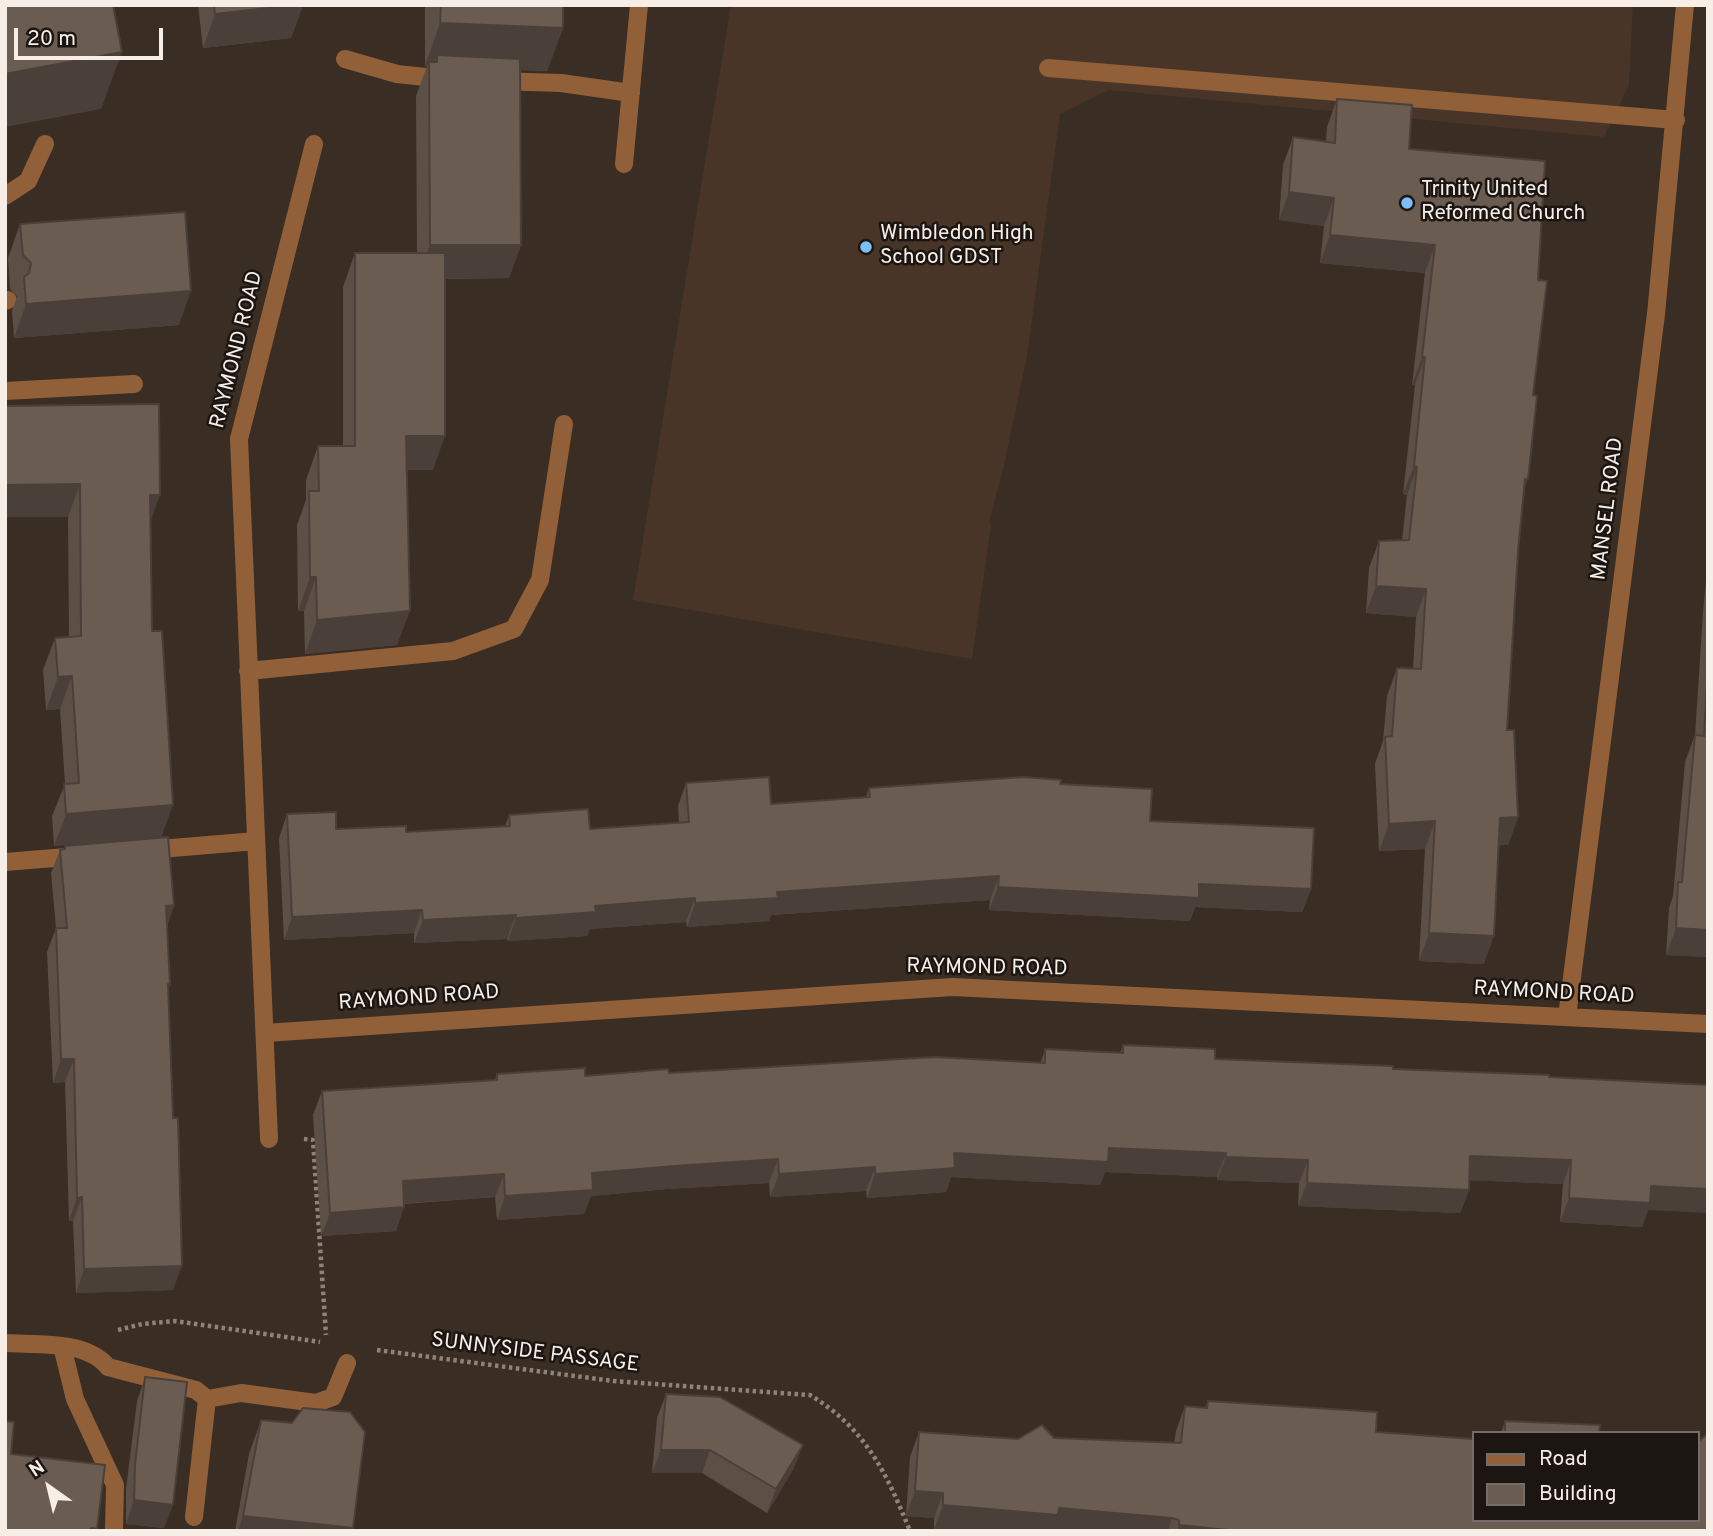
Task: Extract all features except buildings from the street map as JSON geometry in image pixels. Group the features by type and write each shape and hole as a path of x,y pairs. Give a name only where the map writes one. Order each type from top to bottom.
{"street":[{"path":"624,164 639,5"},
{"name":"MANSEL ROAD","path":"1567,1017 1656,314 1685,5"},
{"path":"345,59 397,74 561,83 631,93"},
{"path":"1048,68 1675,120"},
{"path":"5,196 28,181 45,144"},
{"name":"RAYMOND ROAD","path":"268,1139 239,439 314,144"},
{"path":"5,391 134,384"},
{"path":"248,671 453,651 514,629 540,580 564,424"},
{"path":"132,852 256,841"},
{"path":"5,862 90,855"},
{"name":"RAYMOND ROAD","path":"265,1033 952,987 1708,1024"},
{"path":"5,1343 62,1346 99,1356 108,1367 196,1390 207,1399 241,1393 316,1403 333,1397 347,1363"},
{"path":"62,1346 75,1399 115,1485 114,1531"},
{"path":"194,1517 207,1399"}],"path":[{"path":"268,1139 313,1140 325,1332"},
{"path":"99,1356 116,1330 175,1321 327,1343"},
{"name":"SUNNYSIDE PASSAGE","path":"368,1349 612,1381 810,1395 830,1407 867,1444 891,1486 910,1531"}],"shaded area":[{"name":"Wimbledon High School GDST","path":"731,5 1633,5 1629,85 1604,137 1108,90 1060,114 1027,356 989,523 991,525 972,659 633,600"}],"place":[{"name":"Trinity United Reformed Church","path":"1407,203"},
{"name":"Wimbledon High School GDST","path":"866,247"}]}
